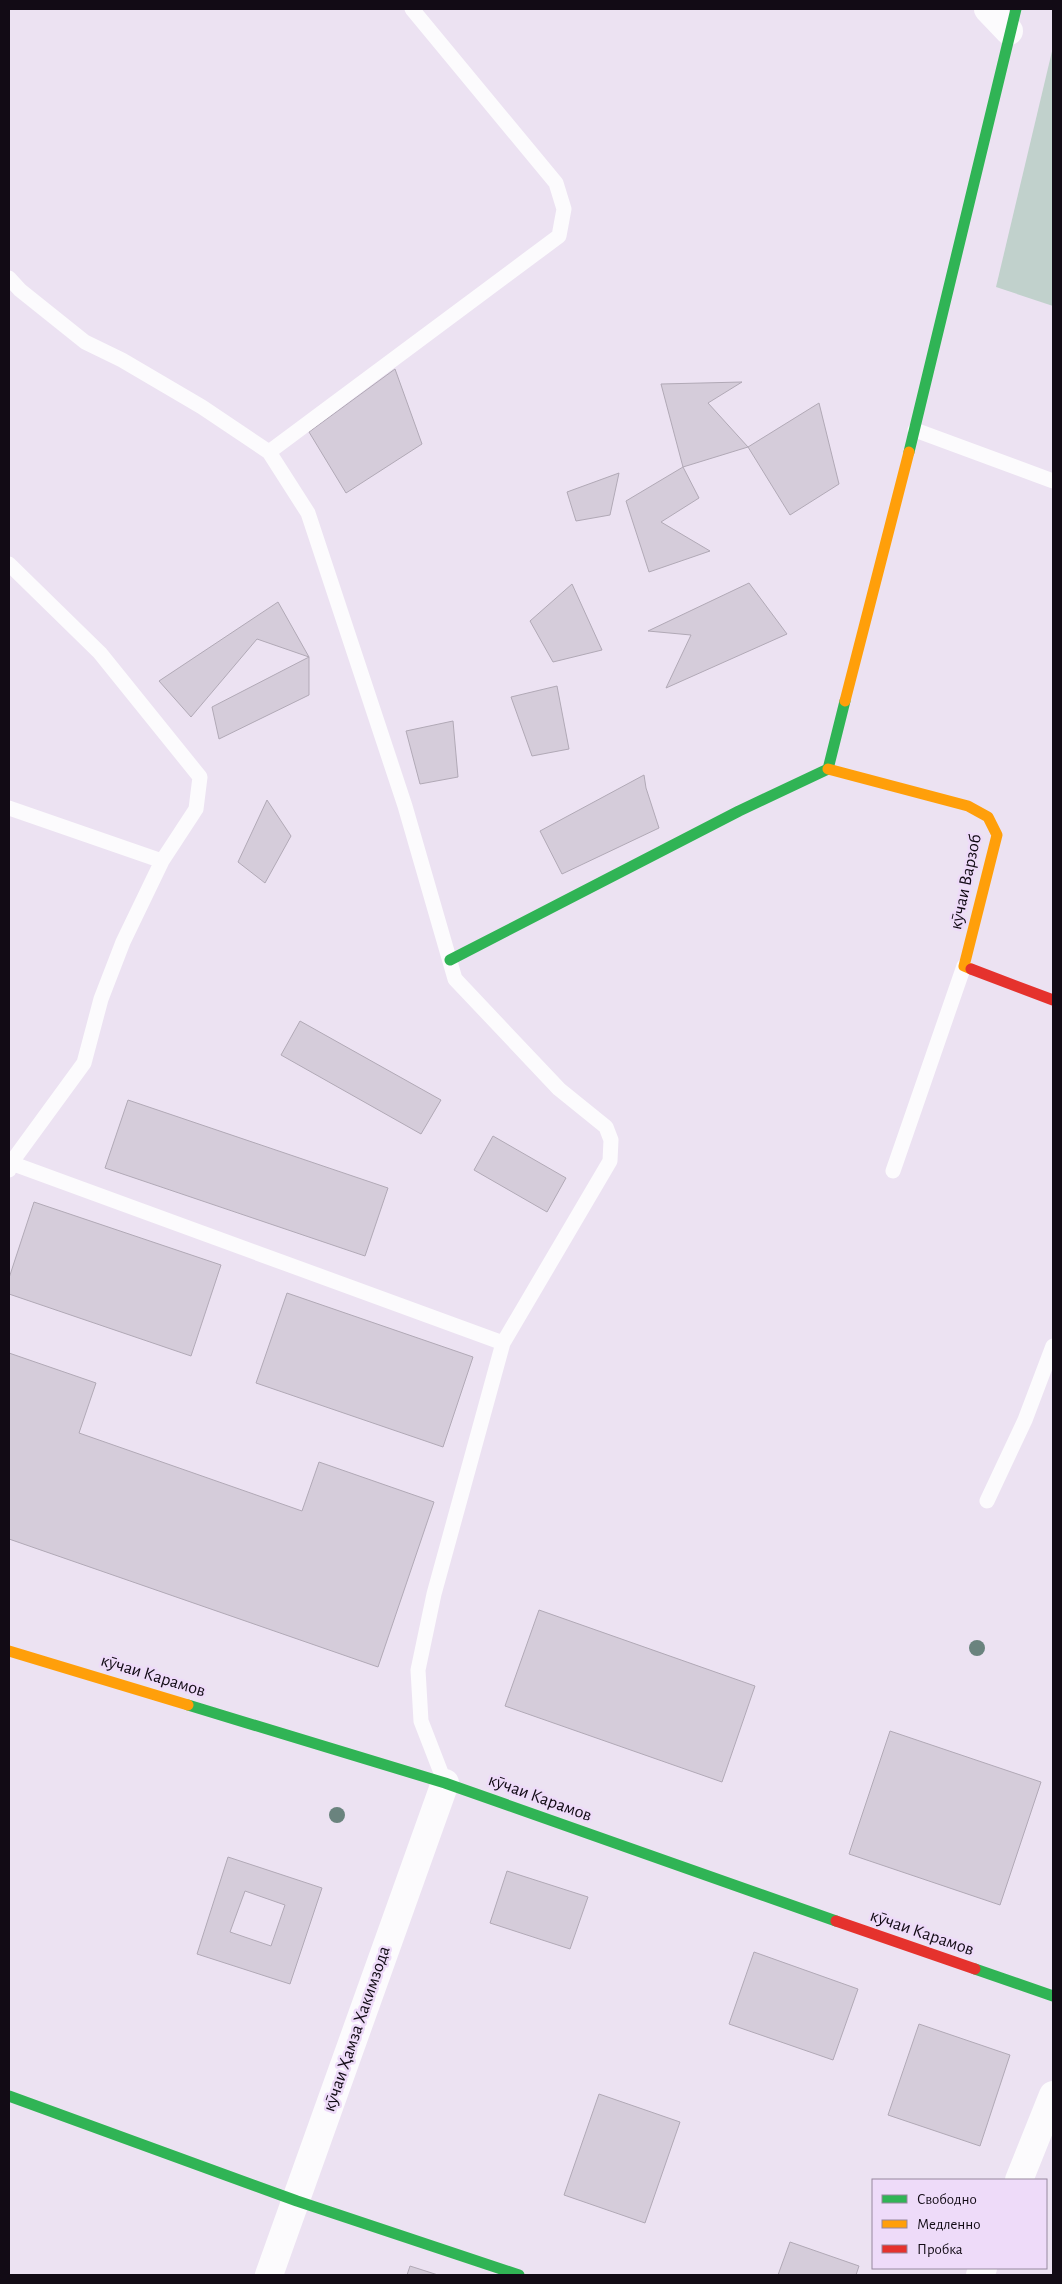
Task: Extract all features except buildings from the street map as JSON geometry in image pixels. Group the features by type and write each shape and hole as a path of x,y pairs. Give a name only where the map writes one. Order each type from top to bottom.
{"street":[{"path":"450,960 738,812 828,769 915,430 1013,20 988,9"},
{"name":"кӯчаи Варзоб","path":"828,769 968,806 988,817 997,835 964,966"},
{"path":"964,966 1053,1000"},
{"name":"кӯчаи Карамов","path":"9,1651 445,1783 720,1882 1053,1996"},
{"name":"кӯчаи Ҳамза Хакимзода","path":"270,2275 445,1783"},
{"path":"1019,2179 1053,2095"},
{"path":"9,2096 297,2201 519,2275"}],"lane":[{"path":"269,452 559,236 564,209 556,183 412,9"},
{"path":"9,278 20,290 84,342 122,360 202,406 269,452 308,513 405,806 455,979 558,1089 606,1127 611,1140 610,1161 503,1343 434,1594 418,1670 421,1721 445,1783"},
{"path":"915,430 1053,481"},
{"path":"9,564 100,653 200,777 196,809 162,861 123,942 104,991 84,1064 10,1167 503,1343"},
{"path":"9,808 162,861"},
{"path":"893,1172 964,966"},
{"path":"987,1501 1025,1420 1053,1346"}],"shaded area":[{"path":"1053,47 1053,306 996,287"}],"traffic: fast":[{"path":"909,452 1016,9"},
{"path":"450,960 739,811 828,769 845,701"},
{"path":"188,1705 445,1783 836,1921"},
{"path":"975,1969 1053,1996"},
{"path":"9,2096 297,2201 519,2275"}],"traffic: slow":[{"path":"845,701 909,452"},
{"path":"828,769 968,806 988,817 997,835 964,966 971,969"},
{"path":"9,1651 188,1705"}],"traffic: jam":[{"path":"971,969 1053,1000"},
{"path":"836,1921 975,1969"}]}
